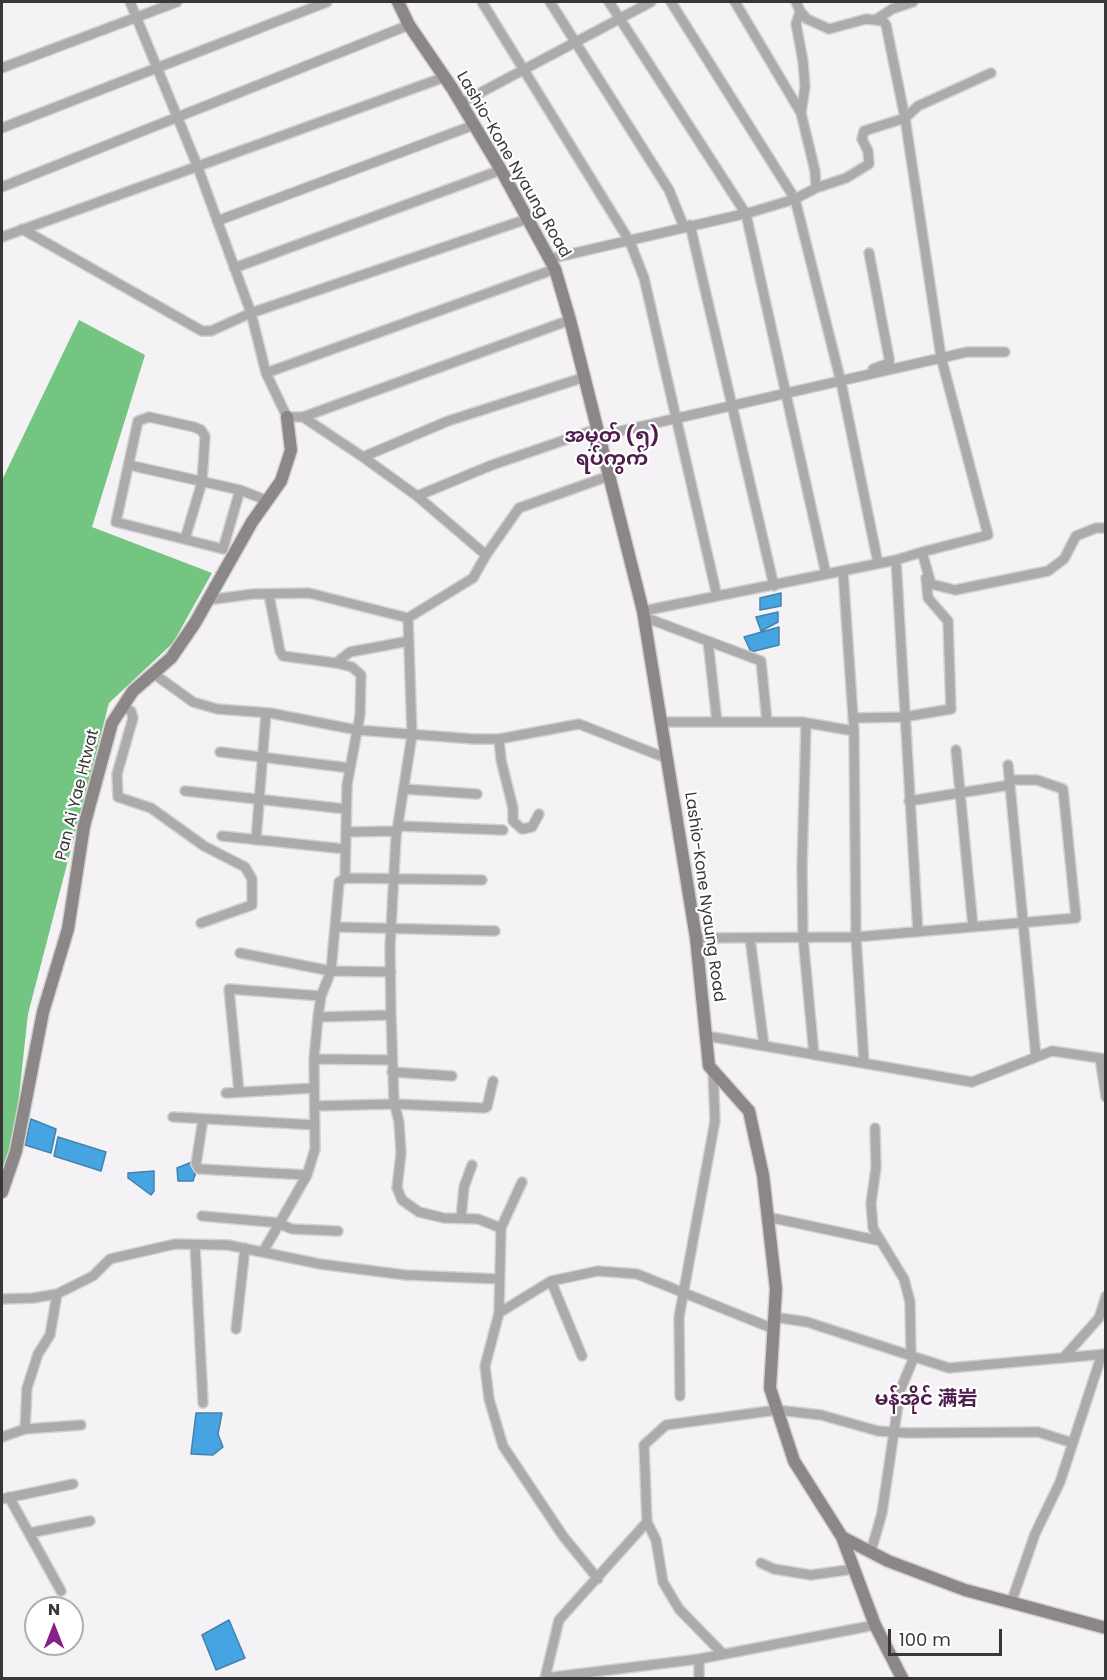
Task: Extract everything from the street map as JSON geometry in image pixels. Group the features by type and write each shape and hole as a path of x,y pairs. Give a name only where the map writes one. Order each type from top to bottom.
{"main road":[{"name":"Lashio-Kone Nyaung Road","path":"398,2 409,25 445,77 501,170 552,264 570,320 643,614 696,938 709,1066 713,1071"},
{"name":"Pan Ai Yae Htwat","path":"2,1192 16,1151 43,1012 68,929 77,862 100,758 112,723 133,691 171,658 208,600 266,500 281,481 291,450 286,417"},
{"path":"713,1071 749,1111 763,1175 776,1289 770,1388 794,1461 842,1538 875,1625 902,1678"},
{"path":"842,1538 888,1561 965,1590 1106,1628"}],"street":[{"path":"130,2 197,165 251,314 266,373 286,417 303,417 570,320"},
{"path":"2,68 177,2"},
{"path":"2,128 327,2"},
{"path":"482,2 630,242 644,278 717,596"},
{"path":"550,2 669,190 687,226 732,404 774,586"},
{"path":"609,2 746,214 826,574"},
{"path":"461,103 651,2"},
{"path":"671,2 795,199 841,382 878,563"},
{"path":"735,2 801,113 815,171 816,188"},
{"path":"796,2 807,19 829,29 866,19 877,19 892,9 913,2"},
{"path":"800,11 796,24 804,70 801,113"},
{"path":"643,614 717,596 896,560 988,535 941,357 904,118 886,25 877,19"},
{"path":"2,187 409,25"},
{"path":"266,373 552,264 687,226 746,214 795,199 816,188 846,178 869,164 868,151 862,139 864,131 904,118 918,106 991,74"},
{"path":"2,237 445,77"},
{"path":"217,221 474,125"},
{"path":"234,268 501,170"},
{"path":"22,229 195,330 211,331 251,314 527,219"},
{"path":"841,382 855,374 889,363 869,253"},
{"path":"417,496 492,465 598,432 676,418 841,382 941,357 967,352 1005,352"},
{"path":"363,458 448,421 585,376"},
{"path":"303,417 417,496 486,555"},
{"path":"185,538 202,482 206,441 201,430 194,427 142,418 138,421 116,522 223,549 240,490"},
{"path":"129,465 240,490 266,500"},
{"path":"208,600 309,593 408,618 473,578 519,508 609,476"},
{"path":"925,569 931,584 955,590 1048,571 1064,559 1076,536 1096,528 1106,528"},
{"path":"853,718 904,717 951,708 948,621 928,598 922,552"},
{"path":"896,560 918,932"},
{"path":"843,571 854,731 856,937 864,1063"},
{"path":"269,595 280,651 283,656 336,663 352,668 361,675 357,730 346,809 345,879"},
{"path":"643,614 761,662 767,722"},
{"path":"408,618 412,735 397,829 391,972 392,1072 401,1153 397,1188 402,1200 419,1212 444,1218 492,1222 501,1228"},
{"path":"336,663 350,652 409,641"},
{"path":"708,641 717,722"},
{"path":"154,674 194,702 217,709 266,713 357,730 499,739 579,724 666,758"},
{"path":"122,707 131,711 133,718 117,774 118,797 151,808 204,846 245,867 252,879 252,905 201,922"},
{"path":"256,840 266,713"},
{"path":"660,722 806,723 854,731"},
{"path":"806,723 802,867 803,937 814,1055"},
{"path":"499,739 513,808 513,821 522,829 532,827 539,813"},
{"path":"956,750 973,927"},
{"path":"220,752 350,768"},
{"path":"1008,765 1036,1057"},
{"path":"696,938 856,937 1076,918 1063,789 1037,780 909,801"},
{"path":"404,789 477,794"},
{"path":"185,791 346,809"},
{"path":"346,832 397,829 503,830"},
{"path":"222,836 345,849"},
{"path":"263,1252 307,1175 315,1149 314,1059 321,996 331,971 339,882 345,879 482,880"},
{"path":"336,927 495,931"},
{"path":"750,938 764,1046"},
{"path":"240,953 331,971 391,972"},
{"path":"239,1092 229,989 321,996"},
{"path":"318,1017 391,1016"},
{"path":"707,1036 972,1082 1052,1051 1103,1059 1106,1097"},
{"path":"314,1059 392,1060"},
{"path":"680,1396 678,1354 680,1317 715,1121 713,1071"},
{"path":"392,1072 452,1076"},
{"path":"315,1106 394,1104 488,1107 493,1081"},
{"path":"226,1093 314,1088"},
{"path":"173,1117 315,1125"},
{"path":"203,1119 196,1164 199,1169 307,1175"},
{"path":"871,1551 882,1512 892,1432 900,1391 912,1357 910,1302 904,1279 873,1228 871,1203 876,1168 875,1128"},
{"path":"460,1218 464,1187 472,1164"},
{"path":"522,1182 501,1228 499,1313 484,1366 489,1399 503,1446 563,1536 598,1579"},
{"path":"202,1216 280,1224 292,1229 338,1231"},
{"path":"768,1217 881,1241"},
{"path":"2,1299 33,1298 57,1294 93,1276 110,1258 175,1244 245,1248 320,1264 405,1275 499,1279"},
{"path":"195,1245 204,1403"},
{"path":"237,1329 245,1248"},
{"path":"499,1313 551,1281 598,1271 637,1274 685,1294 774,1323 807,1322 949,1368 1104,1354 1060,1482 1035,1534 1011,1603"},
{"path":"551,1281 582,1356"},
{"path":"25,1429 27,1388 38,1354 50,1335 57,1294"},
{"path":"1065,1356 1099,1318 1106,1296"},
{"path":"723,1653 680,1609 663,1581 656,1540 647,1522 644,1445 666,1425 777,1410 821,1414 878,1431 1038,1432 1073,1443"},
{"path":"2,1437 25,1429 81,1425"},
{"path":"61,1592 29,1533 5,1498 73,1484"},
{"path":"29,1533 90,1521"},
{"path":"647,1522 559,1620 545,1678 699,1659 875,1625"},
{"path":"761,1563 774,1569 811,1575 854,1569"},
{"path":"699,1659 699,1678"}],"green space":[{"path":"79,320 145,355 92,527 212,573 173,643 109,703 28,1014 13,1150 2,1181 2,480"}],"water":[{"path":"781,593 781,606 760,610 760,598"},
{"path":"778,612 778,622 761,631 756,617"},
{"path":"779,627 779,645 751,652 744,637"},
{"path":"31,1119 56,1129 51,1153 25,1145"},
{"path":"58,1137 106,1152 101,1171 54,1156"},
{"path":"192,1162 196,1172 193,1181 178,1181 177,1168"},
{"path":"154,1171 154,1191 151,1195 128,1178 128,1173"},
{"path":"196,1413 222,1413 218,1434 223,1447 213,1455 191,1454"},
{"path":"229,1620 245,1658 216,1670 202,1635"}],"district":[{"name":"အမှတ် (၅) ရပ်ကွက်","path":"612,448"},
{"name":"မန်အိုင် 满岩","path":"926,1400"}]}
